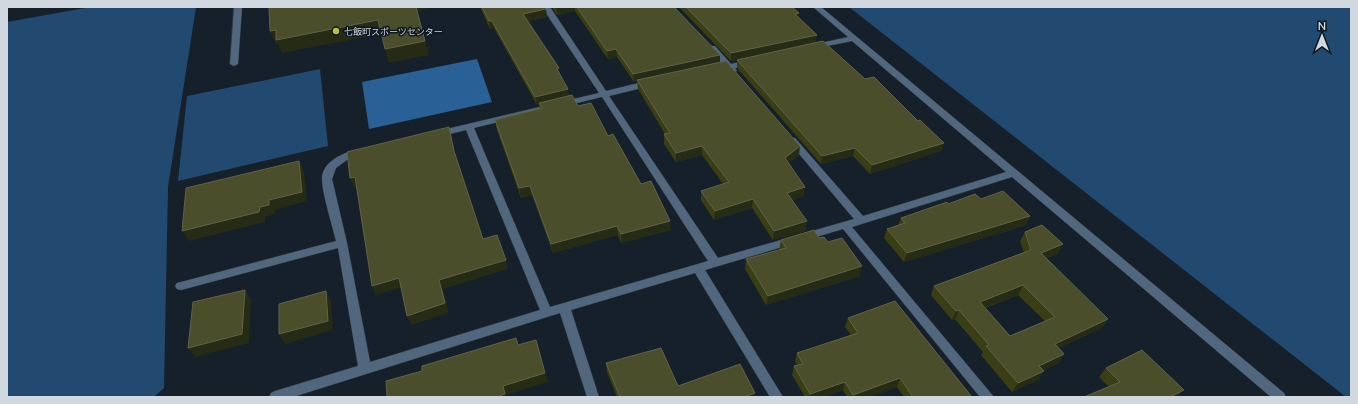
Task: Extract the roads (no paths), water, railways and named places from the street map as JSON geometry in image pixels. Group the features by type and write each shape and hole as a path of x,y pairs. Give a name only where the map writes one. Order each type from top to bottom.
{"street":[{"path":"234,64 238,7"},
{"path":"546,7 715,262"},
{"path":"817,7 1280,397"},
{"path":"808,49 854,38"},
{"path":"704,40 740,78"},
{"path":"708,71 761,60"},
{"path":"424,137 603,93 663,81"},
{"path":"469,126 547,312"},
{"path":"785,132 860,220"},
{"path":"365,369 342,243 327,179 332,166 348,154 371,149"},
{"path":"275,397 547,312 845,225 1013,173"},
{"path":"845,225 988,397"},
{"path":"181,286 342,243"},
{"path":"697,267 777,397"},
{"path":"564,307 593,397"}],"place":[{"name":"七飯町スポーツセンター","path":"336,31"}]}
